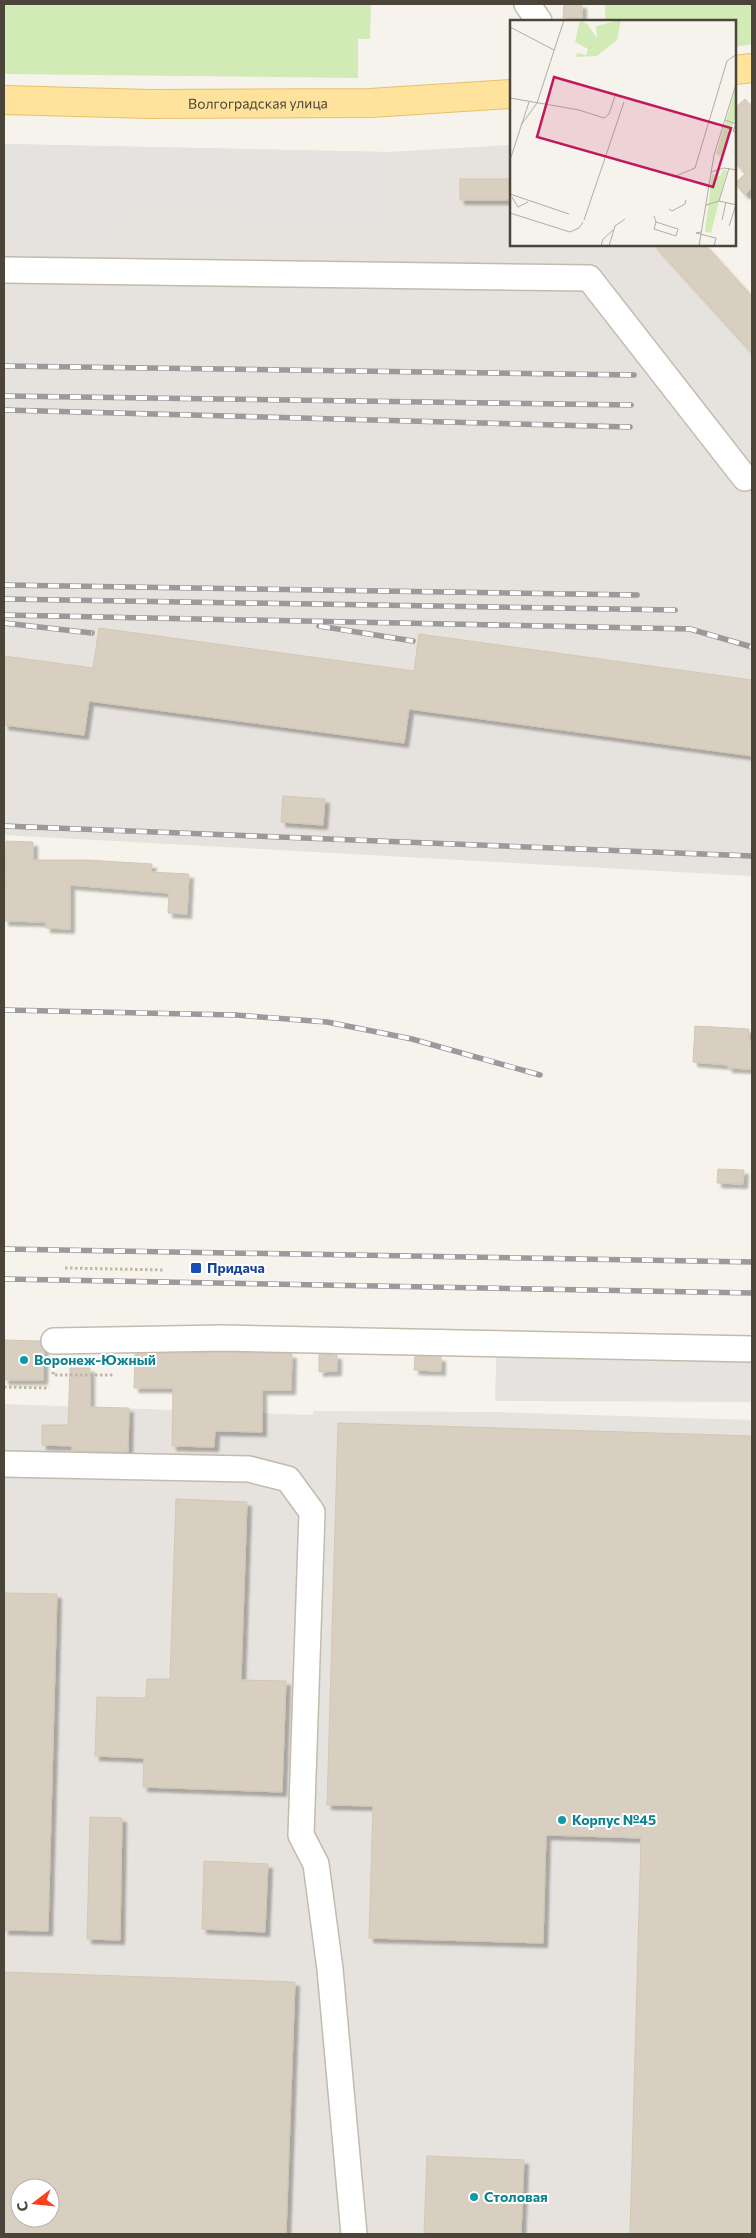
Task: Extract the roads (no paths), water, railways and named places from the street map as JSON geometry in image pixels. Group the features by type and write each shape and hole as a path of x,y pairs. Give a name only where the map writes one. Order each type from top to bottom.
{"main road":[{"path":"736,70 752,68"},
{"name":"Волгоградская улица","path":"4,100 150,104 361,103 510,94"}],"street":[{"path":"527,4 538,20"},
{"path":"4,270 589,278 745,478"},
{"path":"54,1341 223,1338 752,1349"},
{"path":"4,1464 249,1469 288,1479 312,1512 301,1835 316,1864 330,1969 354,2234"}],"railway":[{"path":"4,366 634,375"},
{"path":"4,396 631,405"},
{"path":"4,410 630,427"},
{"path":"4,585 637,595"},
{"path":"4,599 675,610"},
{"path":"4,615 690,629 752,647"},
{"path":"4,623 92,633"},
{"path":"319,626 413,641"},
{"path":"4,826 752,856"},
{"path":"4,1010 235,1015 327,1022 412,1039 540,1075"},
{"path":"4,1249 752,1262"},
{"path":"4,1279 752,1293"}],"place":[{"name":"Придача","path":"196,1268"},
{"name":"Воронеж-Южный","path":"24,1360"},
{"name":"Корпус №45","path":"562,1820"},
{"name":"Столовая","path":"474,2197"}]}
